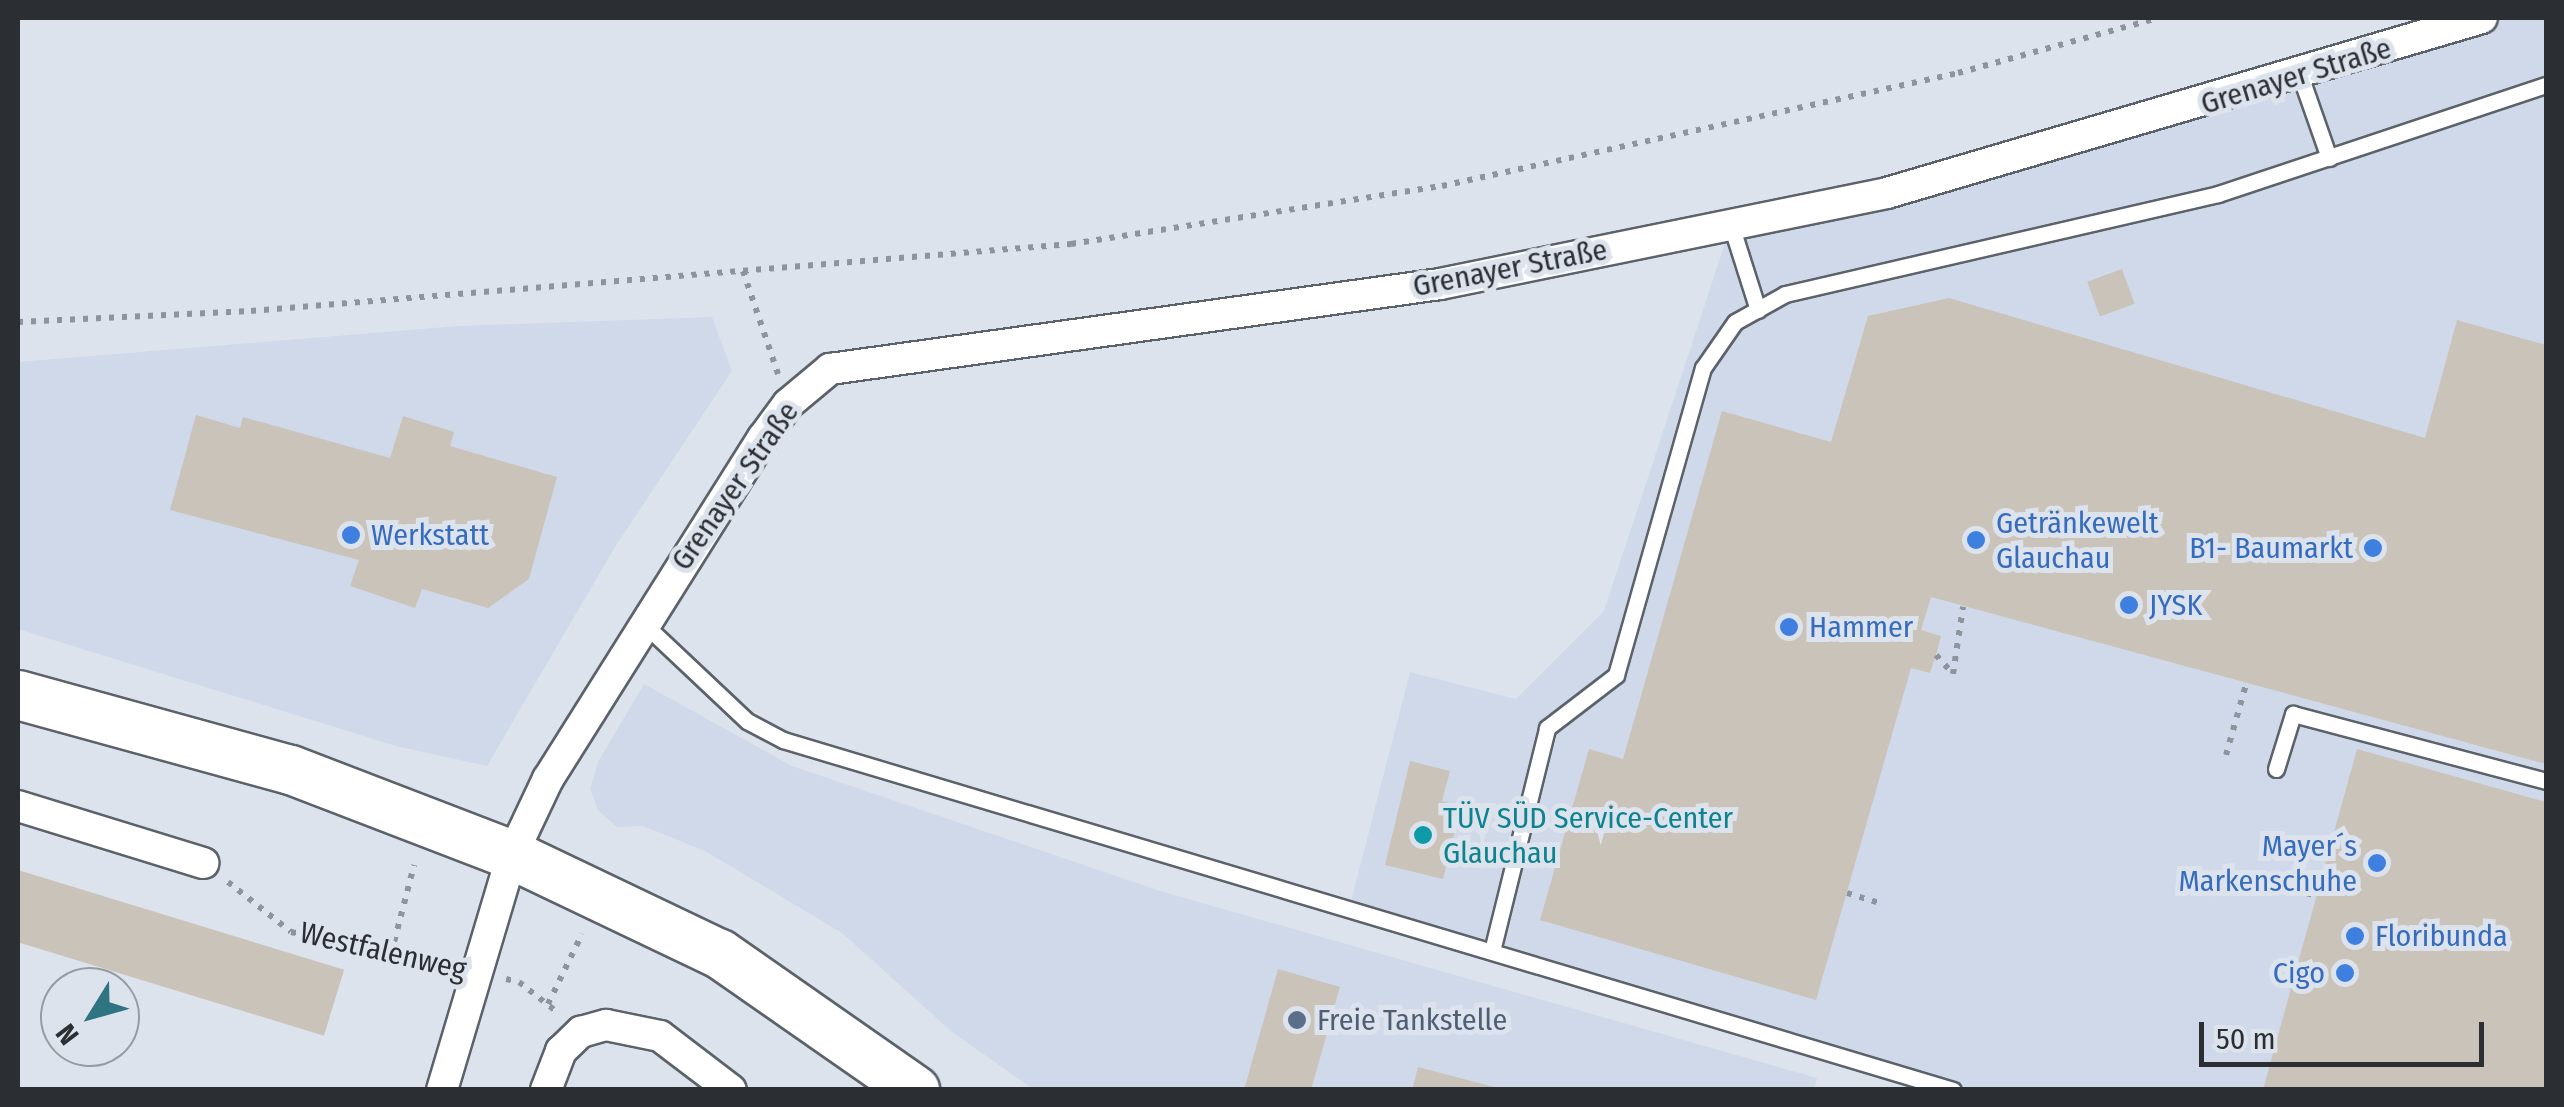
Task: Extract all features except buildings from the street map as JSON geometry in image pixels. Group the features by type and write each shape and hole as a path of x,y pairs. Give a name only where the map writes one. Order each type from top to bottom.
{"main road":[{"path":"18,695 291,770 512,855 720,954 915,1090"}],"street":[{"name":"Grenayer Straße","path":"442,1090 512,855 548,779 642,622 788,404 830,369 1440,284 1887,193 2300,75 2482,18"},
{"path":"18,806 203,863"},
{"path":"546,1090 561,1051 581,1032 620,1026 660,1036 730,1090"}],"lane":[{"path":"2300,75 2329,158"},
{"path":"1492,951 1548,728 1616,675 1703,368 1736,322 1786,294 2218,194 2546,86"},
{"path":"1731,225 1758,310"},
{"path":"642,622 746,721 783,740 1953,1090"},
{"path":"2276,769 2293,714 2546,782"}],"path":[{"path":"18,322 251,311 1072,244 1442,186 1958,73 2158,18"},
{"path":"742,271 788,404"},
{"path":"1936,655 1953,674 1962,606"},
{"path":"2226,755 2247,681"},
{"path":"391,954 416,866 395,845 406,812"},
{"name":"Westfalenweg","path":"203,863 291,932 519,982 581,1032"},
{"path":"2244,876 2316,896"},
{"path":"1847,893 1884,904"},
{"path":"548,1004 601,895"}],"shaded area":[{"path":"2482,18 2546,18 2546,1089 1953,1089 1349,909 1410,672 1516,699 1604,611 1731,225"},
{"path":"712,317 732,371 615,547 487,766 396,746 18,629 18,362 458,326"},
{"path":"644,684 792,766 1160,891 1817,1078 1814,1090 1033,1089 952,1032 842,933 705,851 643,826 617,827 598,810 590,789 598,762"}],"place":[{"name":"Werkstatt","path":"351,535"},
{"name":"Getränkewelt Glauchau","path":"1976,540"},
{"name":"B1- Baumarkt","path":"2373,548"},
{"name":"JYSK","path":"2129,605"},
{"name":"Hammer","path":"1789,627"},
{"name":"TÜV SÜD Service-Center Glauchau","path":"1423,835"},
{"name":"Mayer´s Markenschuhe","path":"2377,863"},
{"name":"Floribunda","path":"2355,936"},
{"name":"Cigo","path":"2345,973"},
{"name":"Freie Tankstelle","path":"1297,1020"}]}
